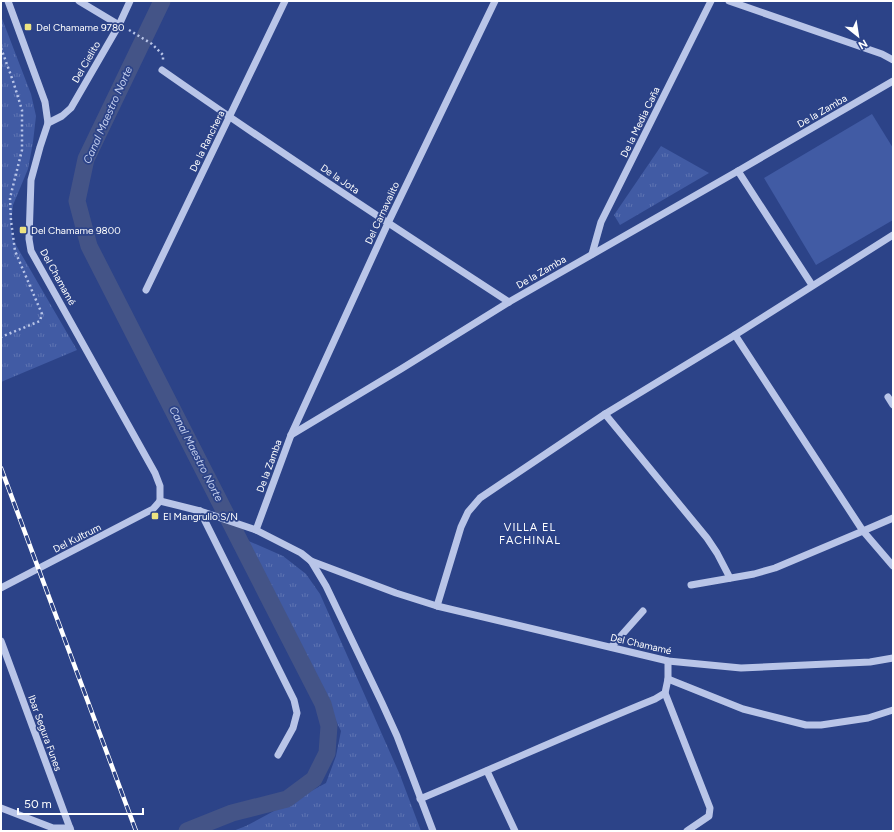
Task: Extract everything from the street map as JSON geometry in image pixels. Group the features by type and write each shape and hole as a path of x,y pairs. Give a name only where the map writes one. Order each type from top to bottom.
{"street":[{"name":"Del Chamamé","path":"8,1 45,102 48,123 31,180 29,239 31,251 155,473 160,486 160,501"},
{"path":"79,1 119,25"},
{"name":"Del Cielito","path":"48,123 62,116 71,108 119,25 130,1"},
{"name":"De la Ranchera","path":"146,290 230,117 284,1"},
{"name":"Del Carnavalito","path":"291,435 388,223 495,1"},
{"name":"De la Media Caña","path":"592,254 602,222 711,1"},
{"path":"729,1 882,54 893,60"},
{"name":"De la Jota","path":"162,70 388,223 509,302"},
{"name":"De la Zamba","path":"256,530 291,435 509,302 893,81"},
{"path":"738,171 812,285"},
{"path":"437,606 461,527 468,512 480,498 605,414 735,335 893,235"},
{"path":"735,335 864,532 893,566"},
{"path":"888,397 893,405"},
{"path":"605,414 707,538 730,578"},
{"path":"160,501 200,511 256,530 301,553 311,561 326,586 397,736 433,831"},
{"name":"Del Kultrum","path":"1,588 153,509 160,501"},
{"path":"200,511 294,700 297,713 294,728 278,755"},
{"path":"691,585 754,574 775,568 864,532 893,518"},
{"name":"Del Chamamé","path":"311,561 396,593 437,606 668,661 741,668 870,662 893,658"},
{"path":"611,647 643,611"},
{"name":"Ibar Segura Funes","path":"1,641 70,830"},
{"path":"668,661 668,679 665,693 710,808 709,816 686,831"},
{"path":"668,679 743,709 806,725 821,725 868,718 893,710"},
{"path":"420,799 574,732 655,699 665,693"},
{"path":"487,771 515,831"},
{"path":"1,808 53,828 70,830"}],"path":[{"path":"130,31 152,44 163,55 162,70"}],"green space":[{"path":"1,16 31,94 36,116 28,169 13,205 11,225 13,240 77,350 1,382"},
{"path":"872,114 893,148 893,220 816,265 764,178"},
{"path":"661,146 709,173 620,225 614,215"},
{"path":"244,539 283,556 306,574 320,594 400,775 421,831 233,831 246,826 326,783 336,756 341,731"}],"waterway":[{"name":"Canal Maestro Norte","path":"162,1 86,159 77,201 89,246 323,704 329,726 327,753 314,779 287,799 232,813 187,831"}],"railway":[{"path":"1,468 136,831"}],"place":[{"name":"Del Chamame 9780","path":"28,27"},
{"name":"Del Chamame 9800","path":"23,230"},
{"name":"El Mangrullo S/N","path":"155,516"}],"district":[{"name":"VILLA EL FACHINAL","path":"530,533"}]}
